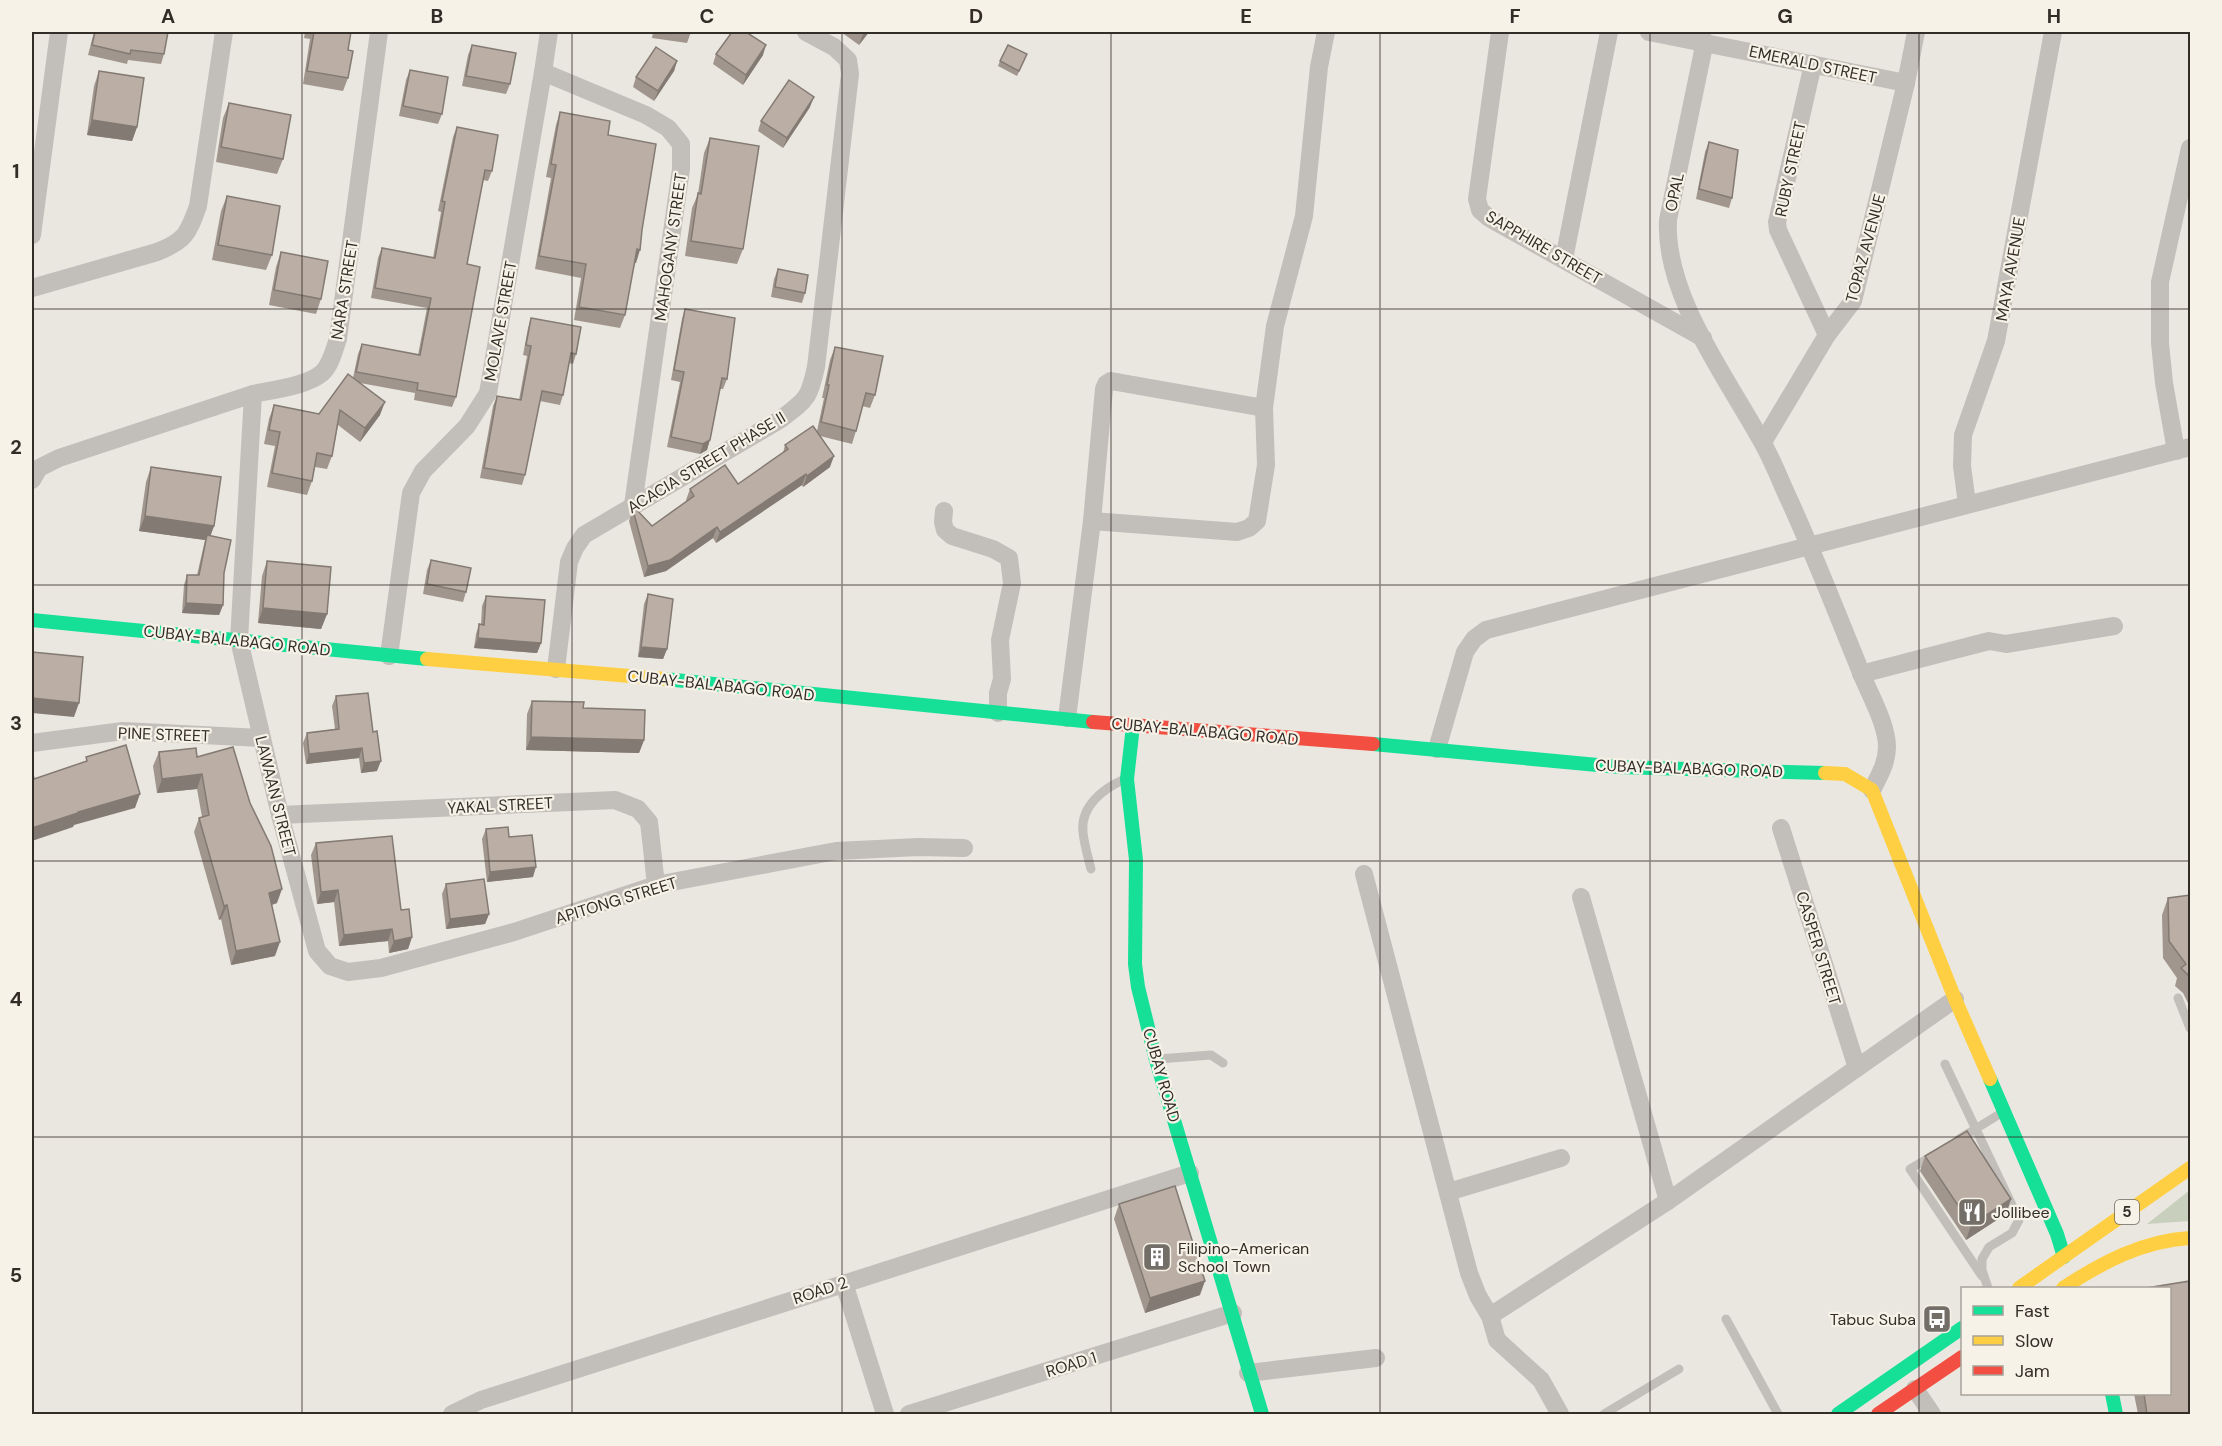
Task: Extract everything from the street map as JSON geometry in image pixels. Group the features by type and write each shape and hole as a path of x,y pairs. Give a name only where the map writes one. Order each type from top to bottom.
{"main road":[{"name":"CUBAY-BALABAGO ROAD","path":"32,620 389,656 754,687 998,714 1067,718 1133,726 1437,749 1619,767 1845,774 1872,790"},
{"name":"CUBAY ROAD","path":"1133,726 1127,778 1136,860 1135,964 1138,987 1156,1060 1262,1414"},
{"path":"1872,790 1955,999 2057,1234 2064,1257 2020,1287"},
{"name":"5","path":"2064,1257 2190,1168"},
{"name":"5","path":"2086,1273 2143,1245 2190,1238"},
{"path":"2065,1287 2086,1273 2089,1287"},
{"path":"1838,1414 1961,1329"},
{"path":"1878,1414 1961,1358"},
{"path":"2112,1395 2116,1414"}],"street":[{"path":"32,235 59,32"},
{"path":"32,288 157,252 177,244 190,229 198,206 224,32"},
{"name":"NARA STREET","path":"32,480 39,468 59,458 254,394 304,382 322,373 331,360 338,339 379,32"},
{"name":"MOLAVE STREET","path":"389,656 411,493 423,471 467,426 488,393 549,32"},
{"name":"ACACIA STREET PHASE II","path":"556,669 569,562 574,548 584,535 781,419 799,406 810,394 816,367 850,74 848,60 834,47 807,32"},
{"path":"1092,522 1237,532 1249,528 1257,521 1266,465 1264,408 1275,326 1304,216 1319,67 1326,32"},
{"name":"SAPPHIRE STREET","path":"1500,32 1477,199 1480,210 1489,218 1703,338"},
{"path":"1564,259 1609,32"},
{"name":"EMERALD STREET","path":"1649,32 1705,41 1906,83"},
{"name":"TOPAZ AVENUE","path":"1763,442 1827,335 1847,311 1857,290 1916,32"},
{"name":"MAYA AVENUE","path":"1967,504 1962,466 1964,435 1996,340 2053,32"},
{"name":"OPAL","path":"1705,41 1668,220 1667,235 1671,260 1684,301 1763,442 1811,547 1881,722 1887,746 1883,768 1872,790"},
{"name":"RUBY STREET","path":"1812,64 1777,222 1778,230 1827,335"},
{"name":"MAHOGANY STREET","path":"543,72 646,115 668,128 681,144 681,169 633,505"},
{"path":"1437,749 1466,652 1474,639 1486,630 2183,449 2164,383 2160,343 2160,282 2190,148"},
{"path":"1067,718 1092,522 1106,384 1111,381 1264,408"},
{"path":"239,640 254,394"},
{"path":"944,511 945,530 952,536 993,549 1009,558 1012,583 1000,640 1002,671 998,693 998,714"},
{"path":"1861,674 1989,641 2006,644 2114,626"},
{"name":"LAWAAN STREET","path":"239,640 280,815 316,951"},
{"name":"PINE STREET","path":"32,743 123,731 261,738"},
{"name":"YAKAL STREET","path":"280,815 615,800 638,809 649,822 656,885"},
{"name":"CASPER STREET","path":"1781,828 1857,1068"},
{"name":"APITONG STREET","path":"316,951 330,966 348,972 381,968 514,932 656,885 836,851 918,847 964,848"},
{"path":"1364,874 1469,1272 1478,1296 1490,1316 1497,1340 1541,1380 1560,1414"},
{"path":"1581,897 1668,1200"},
{"path":"1490,1316 1668,1200 1955,999"},
{"path":"1448,1192 1561,1158"},
{"name":"ROAD 2","path":"452,1414 481,1400 1190,1173"},
{"path":"844,1283 885,1414"},
{"name":"ROAD 1","path":"909,1414 1233,1313"},
{"path":"1248,1373 1376,1358"},
{"path":"1915,1389 1932,1414"}],"lane":[{"path":"1091,869 1082,830 1084,818 1098,795 1127,778"},
{"path":"2178,998 2190,1028"},
{"path":"1156,1060 1177,1056 1211,1055 1223,1064"},
{"path":"1945,1064 2019,1220 2012,1233 1989,1247 1982,1258 1987,1285"},
{"path":"1948,1146 2003,1112"},
{"path":"1938,1152 1910,1169 1987,1285"},
{"path":"1726,1319 1778,1414"},
{"path":"1604,1414 1679,1369"}],"green space":[{"path":"2190,1190 2190,1221 2147,1224"}],"building":[{"path":"95,32 168,32 164,54 131,50 130,54 92,45"},
{"path":"314,32 351,32 348,50 353,51 348,78 307,71"},
{"path":"732,32 746,32 766,45 746,75 716,54"},
{"path":"472,45 516,53 510,84 466,76"},
{"path":"1008,45 1027,54 1019,71 1000,61"},
{"path":"656,47 677,61 658,91 636,77"},
{"path":"410,70 448,77 442,114 403,106"},
{"path":"99,71 144,78 137,127 92,120"},
{"path":"789,80 814,97 787,138 761,121"},
{"path":"229,103 291,115 283,159 221,147"},
{"path":"560,112 610,121 608,135 656,144 640,250 637,249 625,315 579,307 586,264 539,256 556,165 551,164"},
{"path":"457,127 498,135 492,171 485,170 467,264 480,267 456,397 417,390 418,383 356,372 362,344 420,355 431,298 375,288 382,248 435,258 445,202 442,201"},
{"path":"710,138 759,146 743,249 691,241 698,193 701,194"},
{"path":"1709,142 1738,150 1732,198 1699,189"},
{"path":"227,196 280,206 272,255 218,245"},
{"path":"281,252 328,261 321,299 274,290"},
{"path":"778,269 808,275 805,293 775,287"},
{"path":"685,309 735,318 727,379 722,378 710,440 703,444 671,437 684,372 674,370"},
{"path":"531,318 581,327 576,354 571,353 563,395 542,391 525,475 484,468 497,396 521,400 531,346 526,345"},
{"path":"835,347 883,356 875,395 866,393 856,431 821,422"},
{"path":"348,374 385,402 365,428 340,410 332,456 317,453 312,481 272,473 280,432 269,430 274,405 319,414"},
{"path":"813,426 834,456 720,532 717,527 670,560 648,566 633,510 636,509 652,526 694,496 690,489 725,465 738,484 788,449 785,445"},
{"path":"151,467 221,477 214,526 145,516"},
{"path":"207,535 231,540 224,573 223,605 186,603 187,575 199,575"},
{"path":"431,560 471,568 466,592 427,584"},
{"path":"267,561 331,567 327,614 263,608"},
{"path":"648,594 673,599 667,649 641,647"},
{"path":"486,596 545,600 541,643 478,638 479,624 484,625"},
{"path":"32,652 83,657 79,703 32,698"},
{"path":"368,693 373,732 377,731 381,761 364,763 362,748 309,754 307,733 339,729 336,696"},
{"path":"532,701 584,702 583,708 645,710 644,740 531,737"},
{"path":"126,745 140,794 32,828 32,770 34,779 87,761 86,757"},
{"path":"233,747 250,803 271,846 282,889 269,893 280,942 236,951 227,905 224,906 199,818 209,815 202,774 162,779 159,752 196,748 197,757"},
{"path":"508,827 509,837 532,835 536,867 490,872 486,829"},
{"path":"392,836 401,910 409,909 412,937 394,941 392,929 344,935 338,890 321,892 316,843"},
{"path":"484,879 489,914 450,919 446,884"},
{"path":"2190,895 2190,979 2181,968 2186,964 2169,941 2168,898"},
{"path":"1967,1131 2011,1199 1971,1225 1925,1156"},
{"name":"Filipino-American School Town","path":"1175,1186 1205,1281 1150,1298 1119,1204"},
{"path":"2190,1281 2190,1414 2147,1414 2144,1395 2171,1395 2171,1287 2152,1287"}],"traffic: fast":[{"path":"32,620 427,659"},
{"path":"665,679 1093,722"},
{"path":"1133,726 1127,779 1136,860 1135,964 1138,987 1156,1060 1262,1414"},
{"path":"1373,744 1619,767 1825,773"},
{"path":"1990,1079 2057,1234 2064,1257"},
{"path":"1838,1414 1961,1329"},
{"path":"2112,1395 2116,1414"}],"traffic: slow":[{"path":"427,659 665,679"},
{"path":"1825,773 1845,774 1872,790 1955,999 1990,1079"},
{"path":"2020,1287 2190,1168"},
{"path":"2065,1287 2108,1262 2139,1248 2190,1238"}],"traffic: jam":[{"path":"1093,722 1373,744"},
{"path":"1878,1414 1961,1358"}],"place":[{"name":"Jollibee","path":"1972,1212"},
{"name":"Filipino-American School Town","path":"1157,1257"},
{"name":"Tabuc Suba","path":"1937,1319"}]}
